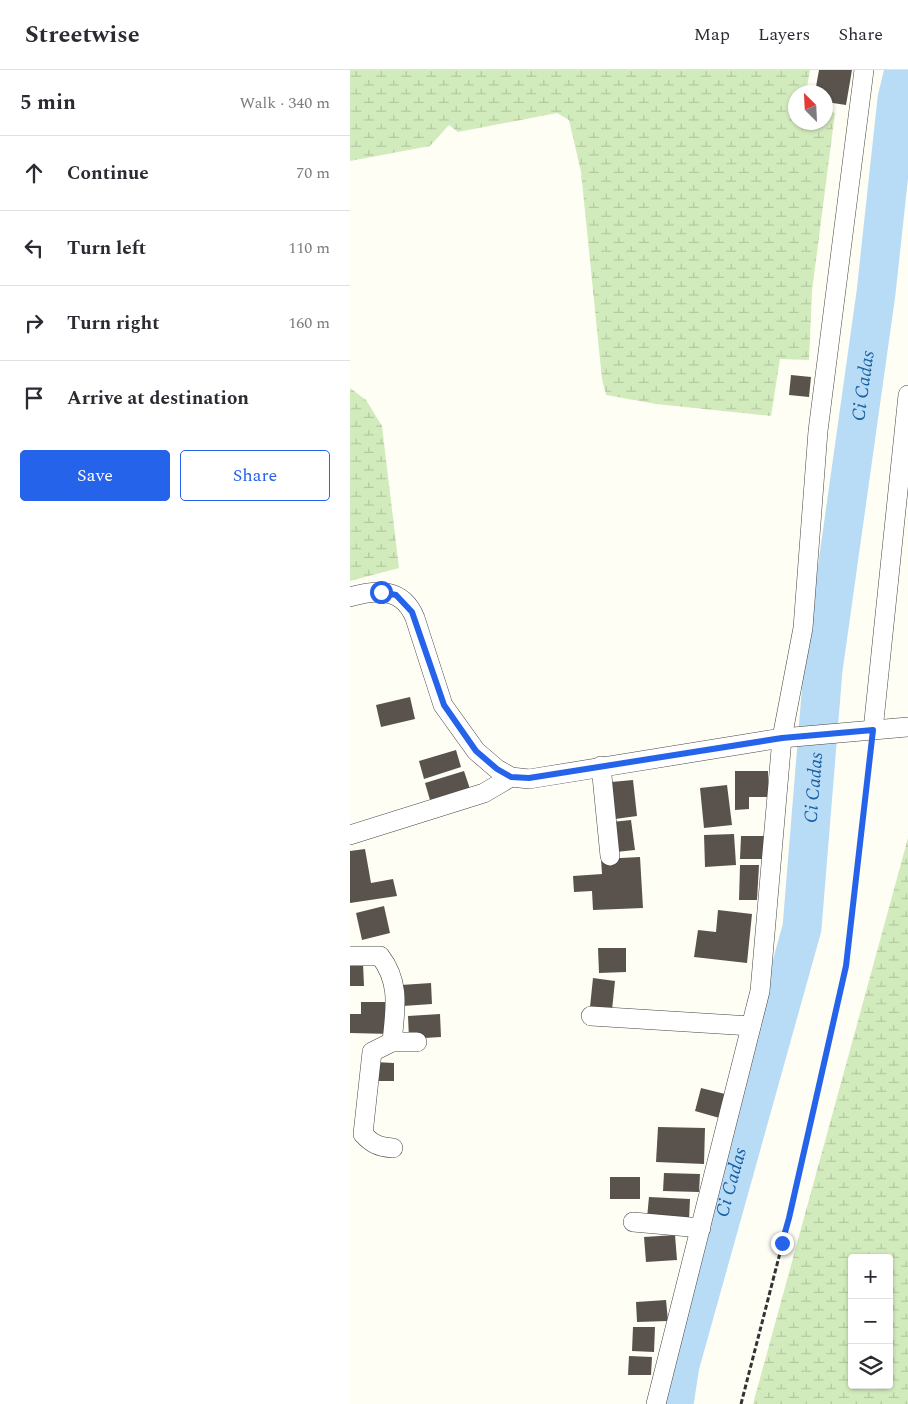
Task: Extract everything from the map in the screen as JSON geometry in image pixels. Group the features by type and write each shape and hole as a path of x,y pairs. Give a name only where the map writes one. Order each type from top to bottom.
{"street":[{"path":"656,1404 760,991 803,628 818,431 864,70"},
{"path":"869,731 908,395"},
{"path":"350,597 381,592 389,593 396,595 409,607 415,618 444,705 476,751 497,769 511,777 529,778 789,737 908,727"},
{"path":"601,766 610,856"},
{"path":"350,835 484,794 511,777"},
{"path":"350,956 380,956 391,976 396,989 392,1042"},
{"path":"591,1016 751,1026"},
{"path":"393,1148 374,1145 356,1134 369,1085 371,1055 374,1050 392,1042 417,1042"},
{"path":"633,1222 701,1228"}],"path":[{"path":"741,1404 789,1218 846,966 869,731"}],"green space":[{"path":"350,70 810,70 807,85 788,85 788,130 833,130 812,291 809,360 780,359 771,416 656,404 606,395 602,379 581,172 569,120 557,113 458,132 449,125 430,146 350,161"},
{"path":"833,112 835,113 833,128"},
{"path":"350,388 366,400 382,426 399,568 350,581"},
{"path":"908,838 908,1404 753,1404"}],"building":[{"path":"819,70 852,70 846,105 833,103 833,85 816,85"},
{"path":"791,375 811,377 809,397 789,395"},
{"path":"410,697 415,719 381,727 376,705"},
{"path":"456,750 461,767 424,779 419,761"},
{"path":"464,771 470,789 430,800 425,783"},
{"path":"735,771 768,771 768,797 749,797 749,809 735,810"},
{"path":"633,780 637,816 615,819 611,782"},
{"path":"727,785 732,825 704,828 700,788"},
{"path":"631,820 635,850 616,852 612,822"},
{"path":"734,834 736,865 705,867 704,835"},
{"path":"741,836 766,836 765,859 740,859"},
{"path":"365,849 371,883 393,879 397,896 350,903 350,851"},
{"path":"640,857 643,908 593,910 592,891 574,892 573,876 602,874 601,859"},
{"path":"740,865 759,865 757,900 739,900"},
{"path":"384,906 390,933 362,940 356,913"},
{"path":"718,910 752,914 747,963 694,957 698,930 716,932"},
{"path":"598,948 626,948 626,972 599,973"},
{"path":"350,963 363,963 364,986 350,986"},
{"path":"593,978 615,981 612,1010 590,1007"},
{"path":"431,983 432,1004 403,1006 401,985"},
{"path":"361,1002 391,1002 391,1034 350,1033 350,1014 361,1014"},
{"path":"440,1014 441,1037 409,1039 408,1016"},
{"path":"375,1062 394,1063 394,1081 375,1081"},
{"path":"701,1088 729,1095 723,1119 695,1111"},
{"path":"658,1127 705,1128 704,1164 656,1162"},
{"path":"664,1173 700,1174 699,1192 663,1191"},
{"path":"610,1177 640,1177 640,1199 610,1199"},
{"path":"649,1197 690,1199 689,1220 647,1218"},
{"path":"675,1235 677,1260 646,1262 644,1237"},
{"path":"666,1300 668,1321 637,1322 636,1302"},
{"path":"633,1327 655,1327 654,1352 632,1351"},
{"path":"629,1356 652,1357 651,1375 628,1375"}],"waterway":[{"name":"Ci Cadas","path":"674,1404 680,1365 802,928 823,670 876,293 897,99 904,70"}],"route":[{"path":"381,592 396,595 409,607 415,618 444,705 476,751 497,769 511,777 529,778 782,738 873,730 846,966 782,1243"}]}
